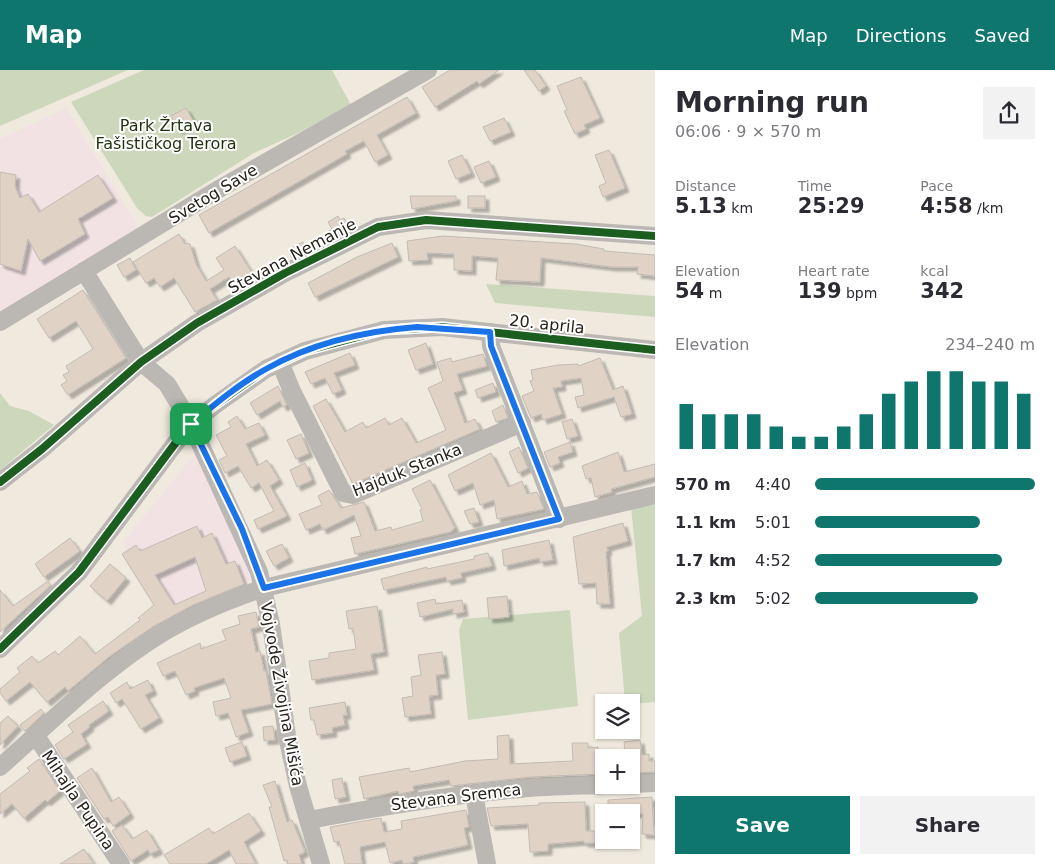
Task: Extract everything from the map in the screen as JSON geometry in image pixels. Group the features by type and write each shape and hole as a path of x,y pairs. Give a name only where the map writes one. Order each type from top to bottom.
{"street":[{"name":"Svetog Save","path":"0,322 219,189 428,70"},
{"name":"Stevana Nemanje","path":"0,482 42,449 141,362 197,323 378,227 426,220 655,236"},
{"name":"Vojvode Živojina Mišića","path":"84,271 141,362 167,384 191,424 242,529 264,588 287,736 298,786 321,864"},
{"name":"20. aprila","path":"0,649 79,572 191,424 266,369 280,362 305,351 384,330 442,327 655,350"},
{"path":"490,332 491,346 559,519"},
{"name":"Hajduk Stanka","path":"280,362 291,389 343,493 348,495 353,495 522,423"},
{"path":"0,767 115,666 159,635 204,612 264,588 655,495"},
{"name":"Mihajla Pupina","path":"36,736 121,864"},
{"path":"640,784 655,783"},
{"name":"Stevana Sremca","path":"308,820 382,807 521,788 595,785"},
{"path":"474,794 487,864"}],"shaded area":[{"path":"66,108 139,228 0,312 0,139"},
{"path":"196,453 252,574 250,580 176,613 150,585 123,542"}],"green space":[{"path":"0,70 128,70 0,126"},
{"name":"Park Žrtava Fašističkog Terora","path":"144,70 332,70 351,105 300,132 254,153 152,217 146,216 137,208 71,102"},
{"path":"486,284 655,296 655,317 495,303"},
{"path":"0,393 10,406 29,411 54,425 0,470"},
{"path":"655,502 655,702 640,703 640,694 624,694 619,633 642,616 631,507"},
{"path":"570,610 578,706 468,720 459,630 463,619"}],"building":[{"path":"450,70 499,70 479,84 477,81 435,107 422,87"},
{"path":"524,70 535,70 546,86 539,91"},
{"path":"581,77 600,118 584,125 586,129 575,134 564,111 567,110 557,86"},
{"path":"407,97 416,113 377,135 388,155 375,162 364,141 345,151 347,154 209,233 199,215"},
{"path":"186,108 194,122 179,130 171,116"},
{"path":"504,118 511,132 490,141 483,127"},
{"path":"609,150 625,188 603,197 599,186 606,183 595,155"},
{"path":"462,155 471,173 456,179 448,161"},
{"path":"489,161 496,177 481,183 474,167"},
{"path":"0,172 16,175 15,186 20,198 28,194 39,212 98,175 113,198 78,219 85,234 40,261 28,239 21,271 0,264"},
{"path":"410,196 456,196 456,201 412,209"},
{"path":"468,196 485,196 485,208 468,208"},
{"path":"338,216 340,220 344,218 350,229 331,239 327,232 332,229 328,222"},
{"path":"179,234 184,243 190,244 196,264 206,281 224,270 216,258 235,246 252,273 234,285 229,277 210,289 217,300 195,312 174,278 160,287 154,278 146,283 133,262"},
{"path":"443,236 576,244 604,249 604,251 655,255 655,276 637,274 638,267 612,267 541,258 540,282 496,280 498,258 472,256 472,271 454,270 454,254 427,253 428,260 409,261 407,241"},
{"path":"303,242 307,250 292,258 288,250"},
{"path":"392,243 398,257 315,297 308,283 357,257"},
{"path":"130,258 136,270 124,277 117,265"},
{"path":"83,290 126,358 68,395 61,385 67,381 63,375 69,372 66,366 93,349 76,321 49,338 37,319"},
{"path":"426,343 433,364 416,370 408,350"},
{"path":"350,353 355,365 334,373 342,390 333,394 325,378 311,384 305,372"},
{"path":"483,354 487,366 457,374 463,390 454,393 465,423 475,419 480,429 353,484 313,406 326,399 345,432 363,422 366,428 385,418 389,425 402,418 416,443 446,430 428,388 443,381 437,362 451,358 452,362"},
{"path":"600,358 613,390 623,386 632,414 621,417 614,397 578,408 575,397 584,395 581,378 561,381 562,387 553,388 562,414 543,420 541,414 531,418 522,396 534,391 530,381 533,380 531,370 558,365 578,364 578,366"},
{"path":"493,383 496,392 478,398 475,390"},
{"path":"278,386 287,405 283,407 280,401 257,415 250,403"},
{"path":"503,405 508,418 496,422 492,411"},
{"path":"237,416 245,429 259,423 265,435 246,444 257,466 267,460 279,480 270,486 287,516 258,529 254,520 274,511 259,483 251,488 238,466 225,473 219,460 227,456 216,435 231,427 228,422"},
{"path":"572,419 578,436 567,439 562,422"},
{"path":"301,434 309,453 296,459 287,440"},
{"path":"570,442 573,452 558,457 560,463 550,467 544,452"},
{"path":"519,447 528,468 518,473 509,452"},
{"path":"618,452 624,472 655,464 655,477 611,489 612,492 595,497 591,478 586,479 582,466"},
{"path":"491,453 508,487 522,481 527,494 537,492 544,509 497,519 494,500 480,505 473,483 455,491 448,475"},
{"path":"305,463 312,480 297,487 290,470"},
{"path":"430,480 455,528 450,532 355,554 351,538 361,536 354,515 323,530 320,524 306,530 299,514 322,505 318,496 329,490 341,508 364,502 375,531 391,527 392,530 423,521 420,510 422,509 412,489"},
{"path":"474,508 479,522 470,524 464,511"},
{"path":"623,523 628,541 607,547 608,551 606,552 610,604 597,604 596,583 579,584 573,537"},
{"path":"197,526 202,538 212,533 226,564 235,561 244,584 193,605 154,626 110,656 68,691 65,687 47,702 30,682 6,701 0,693 0,689 20,672 17,668 32,656 38,663 55,651 58,655 80,636 95,654 140,620 138,618 154,605 122,554 136,545 140,551","holes":["195,557 206,591 174,605 155,575"]},
{"path":"70,538 80,551 44,577 35,564"},
{"path":"549,540 553,560 540,562 539,558 504,566 502,550"},
{"path":"282,544 289,558 274,566 266,551"},
{"path":"488,553 492,566 461,573 462,578 447,581 446,577 384,590 381,579 427,567 427,569 474,559 474,556"},
{"path":"110,564 126,578 107,601 90,586"},
{"path":"48,581 51,585 0,632 0,590 13,606"},
{"path":"507,596 509,617 489,619 487,598"},
{"path":"435,599 436,604 462,600 464,612 453,614 453,609 420,617 417,603"},
{"path":"377,606 384,652 371,654 374,670 312,680 309,661 329,658 329,653 356,649 353,628 349,629 346,611"},
{"path":"256,612 259,627 251,629 256,652 260,651 264,671 266,671 272,704 241,710 249,732 236,737 228,713 216,716 213,702 231,698 224,678 194,688 195,691 186,695 175,671 163,676 157,663 200,643 201,649 226,640 222,630 240,624 238,616"},
{"path":"442,652 445,674 436,675 438,695 429,696 431,714 405,717 402,698 413,696 411,677 421,675 418,655"},
{"path":"148,680 153,691 145,695 159,718 141,729 122,699 116,703 110,693 127,682 130,689"},
{"path":"103,701 109,711 89,725 90,727 81,734 87,744 64,759 55,745 73,732 68,725"},
{"path":"345,702 347,715 343,715 345,725 332,728 333,733 317,735 309,708"},
{"path":"41,709 44,713 25,731 20,725"},
{"path":"8,716 18,726 0,745 0,723"},
{"path":"273,726 275,740 264,741 263,727"},
{"path":"509,735 510,764 573,761 572,743 588,743 588,748 598,747 598,749 595,749 595,774 530,777 451,786 449,780 413,786 414,791 399,794 398,791 364,799 359,777 409,768 410,772 465,761 498,759 497,736"},
{"path":"640,740 642,755 649,754 649,761 655,761 655,772 640,773 640,749 625,749 624,742"},
{"path":"242,742 247,756 230,762 225,748"},
{"path":"39,759 60,791 47,802 45,800 24,818 12,804 0,814 0,794 30,771 27,768"},
{"path":"92,768 111,802 119,797 130,814 113,826 108,817 104,819 77,778"},
{"path":"342,778 346,797 335,799 332,780"},
{"path":"275,781 287,822 292,820 305,852 299,855 302,864 288,864 287,860 284,861 269,807 272,807 263,785"},
{"path":"652,797 654,835 642,834 643,814 640,814 640,804 608,804 608,800"},
{"path":"585,802 586,831 595,831 595,843 584,843 584,841 548,844 548,851 530,852 528,824 491,826 487,808 539,805 539,803"},
{"path":"466,810 469,827 464,828 468,845 413,857 414,862 405,864 403,864 402,860 390,863 385,842 360,847 362,864 345,864 339,841 334,842 330,827 381,818 384,832 402,829 401,821"},
{"path":"249,813 261,831 244,842 256,864 236,864 229,850 206,864 170,864 164,855 209,828 213,834"},
{"path":"122,825 132,839 147,830 159,850 150,854 148,850 131,861 112,831"},
{"path":"84,849 94,864 60,864"}],"cycle path":[{"path":"0,482 42,449 141,362 197,323 285,273 378,227 426,220 655,236"},
{"path":"0,649 79,572 191,424 266,369 305,351 384,330 442,327 655,350"}],"route":[{"path":"417,327 442,327 490,332 491,346 559,519 264,588 242,529 191,424 214,404 266,369 305,351 352,336 384,330 417,327"}]}
